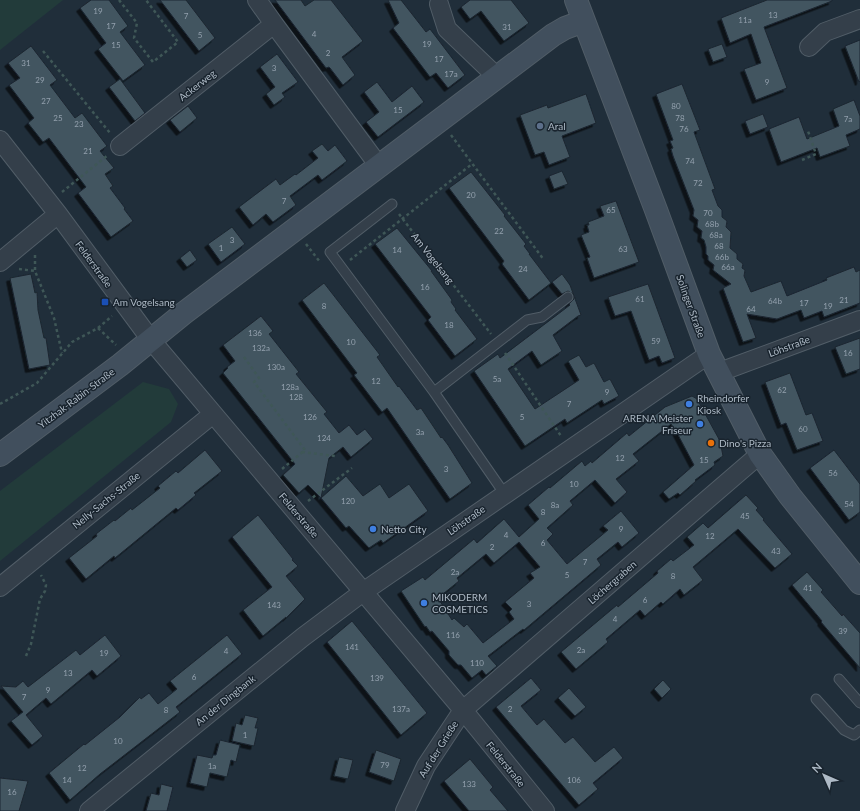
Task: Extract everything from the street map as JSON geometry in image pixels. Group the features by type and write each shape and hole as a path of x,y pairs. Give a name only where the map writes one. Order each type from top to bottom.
{"main road":[{"name":"Solinger Straße","path":"576,0 713,364 760,454 790,496 860,583"},
{"path":"151,340 184,313 553,35 565,28 584,21"},
{"name":"Yitzhak-Rabin-Straße","path":"0,455 151,340"}],"street":[{"path":"257,0 379,166"},
{"path":"439,4 447,29 497,77"},
{"path":"809,47 825,32 860,19"},
{"name":"Ackerweg","path":"120,146 274,24"},
{"name":"Felderstraße","path":"0,140 53,208 151,340 463,710 545,811"},
{"path":"0,262 37,233 53,208"},
{"name":"Löhstraße","path":"363,592 504,493 570,449 713,364 860,320"},
{"name":"Nelly-Sachs-Straße","path":"0,587 213,414"},
{"name":"Löchergraben","path":"463,710 760,454"},
{"name":"An der Dingbank","path":"89,811 304,637 363,592"},
{"name":"Auf der Grieße","path":"405,811 426,766 463,710"}],"lane":[{"path":"392,204 330,252 434,392 504,493"},
{"path":"434,392 527,320 542,316 568,297"},
{"path":"839,679 860,704"},
{"path":"816,699 844,730 854,735 860,730"}],"path":[{"path":"119,0 137,23 134,38 153,62 178,42 146,0"},
{"path":"44,51 120,146 53,208"},
{"path":"440,120 544,260"},
{"path":"802,160 816,154 808,131"},
{"path":"341,267 472,164"},
{"name":"Am Vogelsang","path":"392,204 498,342"},
{"path":"37,233 35,271 54,318 62,354"},
{"path":"0,404 38,383 72,342 98,328 116,344 111,354 120,365"},
{"path":"498,342 570,449"},
{"path":"244,357 259,378 254,382 306,450 269,479"},
{"path":"302,452 335,456"},
{"path":"295,510 352,468"},
{"path":"26,656 40,599 45,591 46,585 44,578 31,561"}],"green space":[{"path":"0,0 63,0 0,50"},
{"path":"143,382 169,389 178,404 171,422 0,561 0,491"}],"building":[{"path":"91,0 109,0 128,26 120,32 145,65 123,81 98,49 106,43 80,8"},
{"path":"160,0 186,0 215,38 199,51"},
{"path":"275,0 301,0 305,6 314,0 331,0 363,41 342,57 355,75 343,85 329,67 326,68"},
{"path":"388,0 401,0 426,32 430,29 465,75 448,88 436,73 430,77 393,28 399,23"},
{"path":"470,0 511,0 529,23 504,41 481,11 470,19 461,7"},
{"path":"767,0 832,1 764,27 787,88 756,100 744,69 761,63 751,34 730,43 721,18"},
{"path":"860,40 860,81 859,82 845,46"},
{"path":"722,44 727,57 713,62 708,49"},
{"path":"31,46 57,80 50,85 75,118 82,113 107,146 100,151 114,168 105,174 113,186 110,188 133,221 111,237 78,193 86,187 49,138 43,142 28,123 34,118 9,85 20,78 8,63"},
{"path":"277,54 298,82 282,93 285,97 274,105 266,94 275,87 260,67"},
{"path":"120,79 145,113 135,121 109,87"},
{"path":"377,82 392,102 412,86 424,102 378,137 366,122 379,112 364,92"},
{"path":"682,84 700,130 694,132 715,189 712,190 718,206 722,210 722,217 727,221 726,227 731,232 730,248 737,254 737,259 743,264 742,268 745,270 744,276 751,292 781,281 787,296 827,280 826,278 854,267 856,272 860,270 860,303 824,317 822,311 804,318 801,310 777,319 747,314 756,338 743,342 723,288 731,284 713,270 714,265 708,260 704,240 701,238 702,231 697,227 698,220 693,216 694,210 671,149 673,148 670,141 673,140 656,94"},
{"path":"586,94 596,123 562,136 570,157 549,165 544,152 535,155 520,115 547,105 548,108"},
{"path":"854,100 860,116 860,129 846,135 850,146 820,157 817,148 781,162 769,129 799,117 807,139 839,126 833,109"},
{"path":"188,106 197,118 180,132 170,120"},
{"path":"763,114 768,127 750,134 745,121"},
{"path":"322,144 328,151 335,145 347,161 322,180 318,175 290,196 296,205 273,222 266,214 253,225 239,207 276,179 280,185 295,174 296,175 318,158 312,151"},
{"path":"562,171 568,184 554,189 549,176"},
{"path":"471,172 526,244 524,246 529,254 551,283 529,300 502,264 504,261 449,188"},
{"path":"616,201 639,262 594,278 587,258 590,257 581,235 589,232 587,225 589,225 588,222 604,216 600,206"},
{"path":"232,227 245,244 221,262 208,244"},
{"path":"397,228 432,271 452,300 451,302 456,309 455,310 477,339 455,356 428,320 431,317 375,244"},
{"path":"190,250 197,260 187,267 180,258"},
{"path":"31,274 35,293 37,292 38,310 44,338 46,338 50,365 29,369 10,278"},
{"path":"562,274 570,285 581,315 553,335 562,351 541,365 532,351 508,369 535,409 579,380 568,361 579,355 586,367 594,363 604,382 610,379 619,396 604,404 602,400 567,423 565,419 525,446 474,371 498,354 500,358 570,305 569,304 574,299 573,294 568,291 562,294 552,282"},
{"path":"324,283 380,355 377,357 398,387 399,386 417,410 421,408 441,438 442,437 448,445 472,483 450,499 387,408 382,412 354,375 357,373 302,300"},
{"path":"648,284 675,358 662,363 659,356 649,360 631,311 615,316 608,297"},
{"path":"261,316 273,331 269,334 299,372 296,374 327,412 324,414 339,433 349,425 357,435 365,429 373,439 351,457 343,447 329,458 321,498 308,485 299,493 283,475 295,464 223,373 228,368 227,367 235,361 223,345"},
{"path":"860,338 860,369 846,374 835,347"},
{"path":"790,373 806,415 812,413 823,441 797,450 786,423 781,425 765,382"},
{"path":"692,396 697,399 720,441 723,456 714,462 715,465 695,480 696,481 680,495 678,493 669,499 663,492 694,465 671,424 633,454 639,461 616,479 627,492 615,503 595,480 570,501 573,505 547,528 553,534 547,540 567,564 608,530 603,526 621,511 639,533 622,547 618,542 597,559 601,565 524,630 523,629 488,656 497,666 486,675 482,670 472,678 461,665 458,665 449,655 449,651 432,631 430,632 426,626 425,627 401,591 423,577 425,580 474,539 477,543 504,519 519,537 539,519 528,505 582,461 585,466 591,461 592,463 627,433 629,436 665,407","holes":["519,542 540,567 530,573 534,578 505,602 512,609 509,612 514,619 483,643 467,624 464,627 454,618 452,620 438,598 459,581 457,578 486,554 494,563"]},
{"path":"205,450 222,471 194,493 196,495 178,510 176,508 115,558 114,556 86,579 69,558 97,536 96,534 131,508 132,510 160,488 158,486 176,471 178,473"},
{"path":"834,450 860,484 860,512 849,520 810,468"},
{"path":"346,476 363,496 380,484 389,498 409,484 428,511 383,543 381,540 369,548 349,526 346,528 321,498"},
{"path":"746,495 758,508 756,510 764,519 763,520 792,554 775,568 738,529 693,567 703,580 684,595 680,589 663,604 661,602 645,616 640,610 606,639 608,642 576,669 561,652 617,605 618,607 658,573 657,571 671,559 673,561 694,545 687,537 703,523 708,528"},
{"path":"258,515 298,566 286,576 305,599 286,618 263,636 243,610 272,587 232,537"},
{"path":"807,572 823,590 821,592 842,616 843,614 860,633 860,668 792,585"},
{"path":"352,621 427,713 401,735 327,642"},
{"path":"105,635 121,656 97,676 92,670 51,704 46,698 26,715 43,736 32,745 11,721 23,712 1,686 16,687 23,681 28,687 76,650 80,655"},
{"path":"227,635 242,654 176,707 180,712 100,774 70,800 49,773 120,717 140,697 141,699 149,693 158,704 177,689 170,681"},
{"path":"531,678 541,690 521,706 537,725 544,719 565,743 573,737 595,762 614,747 623,758 593,783 598,789 579,805 496,707"},
{"path":"663,680 671,689 662,698 654,689"},
{"path":"569,688 586,707 575,716 558,698"},
{"path":"245,715 258,718 255,728 258,728 254,746 232,741 236,723 242,725"},
{"path":"220,740 240,745 236,762 231,760 227,777 210,773 207,787 190,783 197,755 212,758 213,755 216,755"},
{"path":"376,750 401,759 394,781 369,772"},
{"path":"339,757 353,760 348,779 334,776"},
{"path":"470,759 493,787 490,790 508,811 469,811 444,781"},
{"path":"0,778 28,781 19,811 0,811"},
{"path":"161,784 173,787 167,811 146,811 151,793 159,795"}],"place":[{"name":"Aral","path":"540,126"},
{"name":"Am Vogelsang","path":"105,302"},
{"name":"Rheindorfer Kiosk","path":"689,404"},
{"name":"ARENA Meister Friseur","path":"700,424"},
{"name":"Dino's Pizza","path":"711,443"},
{"name":"Netto City","path":"373,529"},
{"name":"MIKODERM COSMETICS","path":"424,603"}]}
